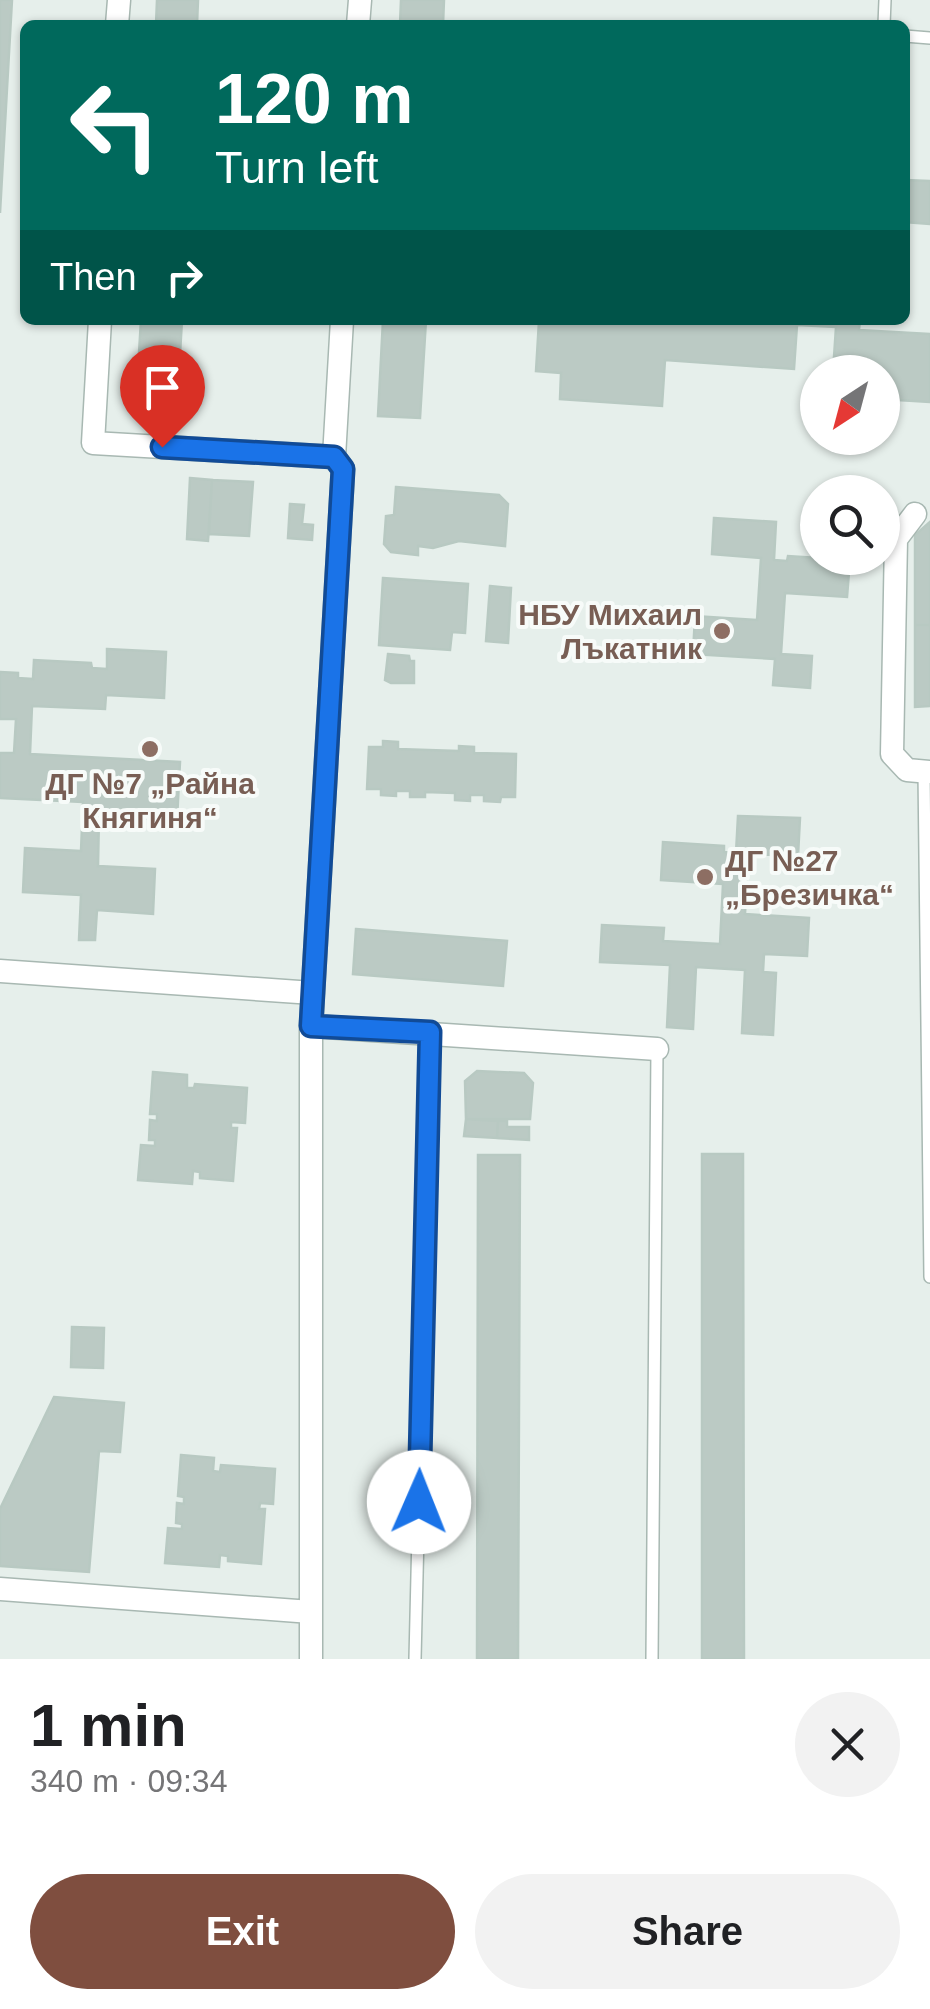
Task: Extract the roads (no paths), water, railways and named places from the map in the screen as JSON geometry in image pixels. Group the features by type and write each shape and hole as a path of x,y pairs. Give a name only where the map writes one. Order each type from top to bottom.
{"street":[{"path":"100,325 93,443 334,457"},
{"path":"311,1659 311,1026 343,469 334,457 342,325"},
{"path":"915,514 896,539 892,754 907,770 927,772"},
{"path":"0,972 313,993"},
{"path":"311,1026 657,1049"},
{"path":"0,1589 311,1612"}],"lane":[{"path":"927,772 930,1276"},
{"path":"415,1659 430,1032"},
{"path":"652,1659 657,1049"}],"place":[{"name":"НБУ Михаил Лъкатник","path":"722,631"},
{"name":"ДГ №7 „Райна Княгиня“","path":"150,749"},
{"name":"ДГ №27 „Брезичка“","path":"705,877"}]}
